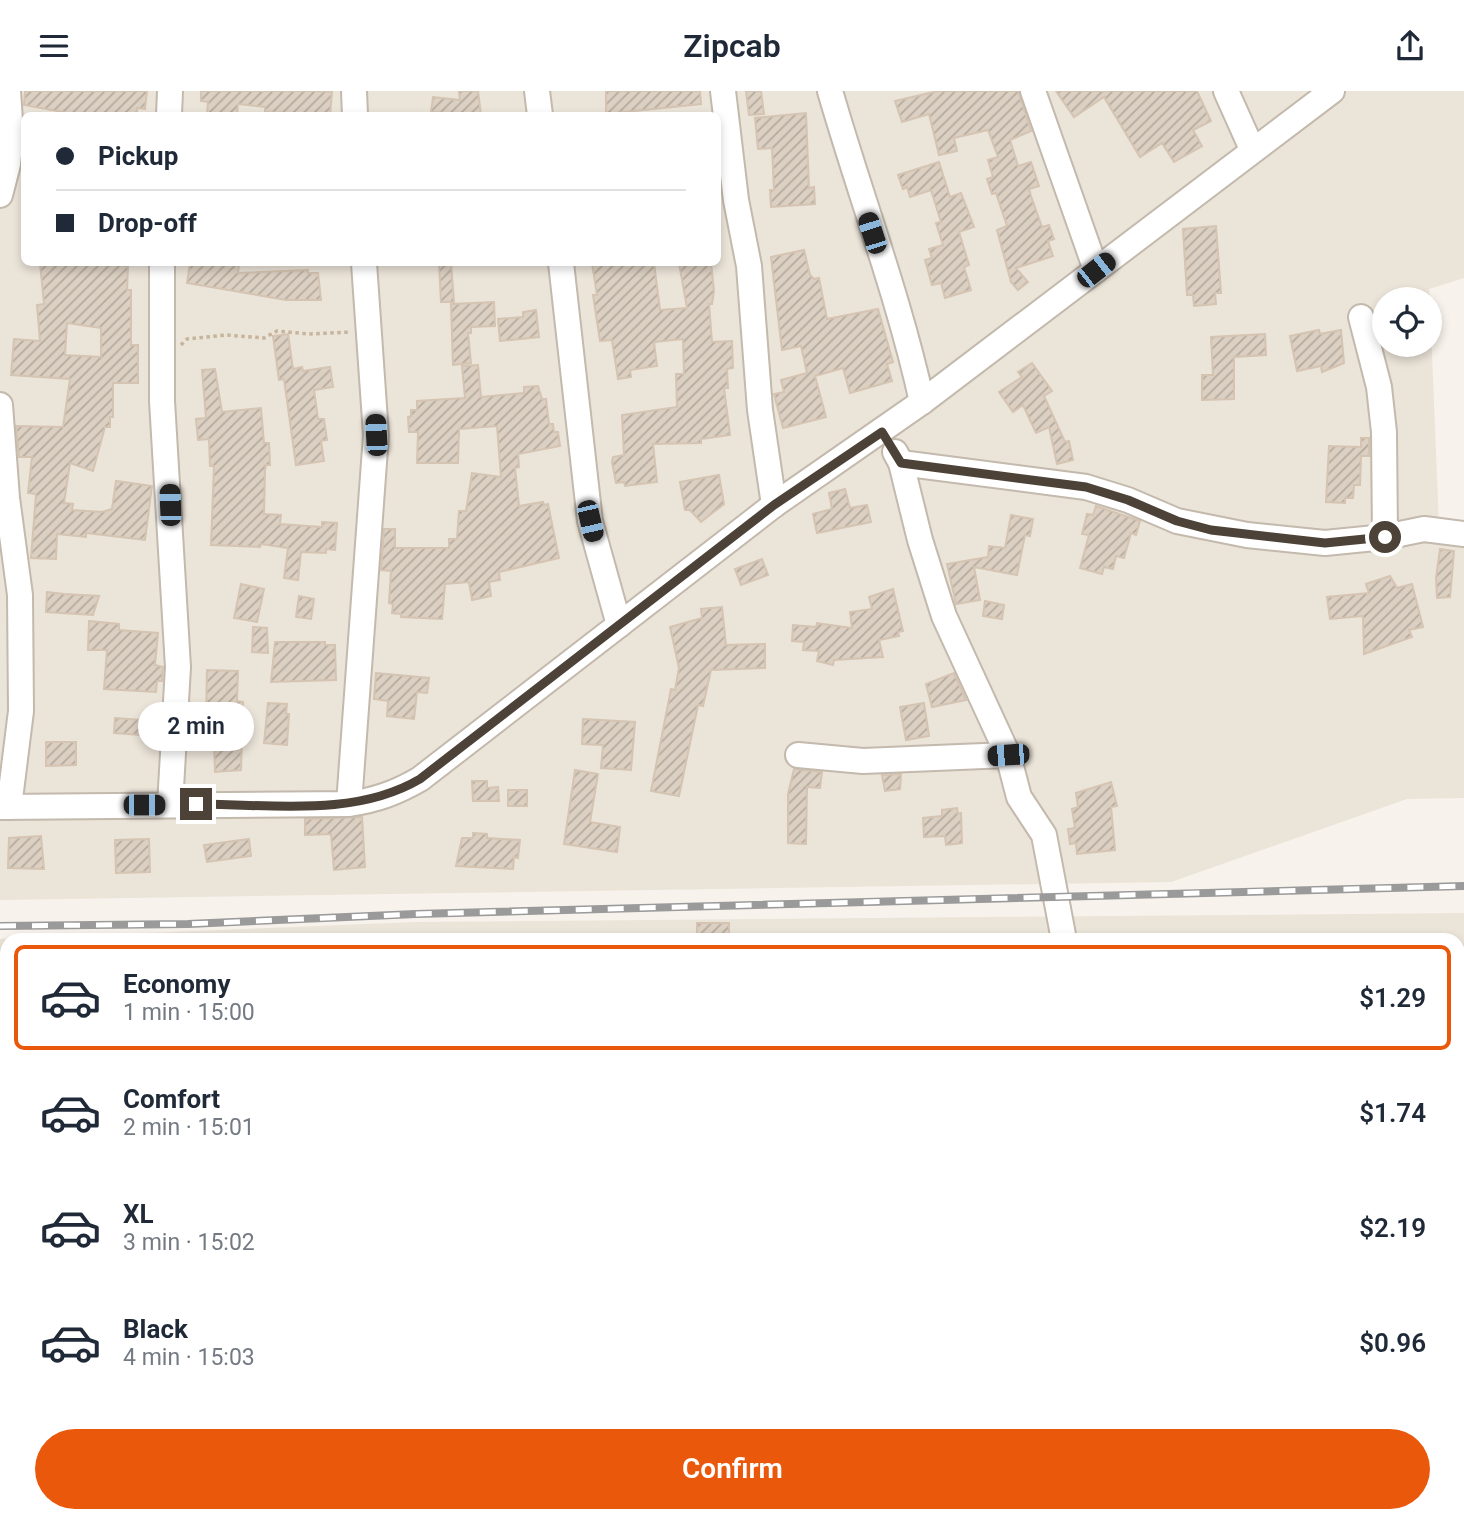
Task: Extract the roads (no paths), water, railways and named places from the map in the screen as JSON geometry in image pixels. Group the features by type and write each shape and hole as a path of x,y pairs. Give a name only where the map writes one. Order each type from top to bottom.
{"street":[{"path":"0,195 8,164 11,136 8,91"},
{"path":"169,112 170,91"},
{"path":"355,91 355,112"},
{"path":"537,91 540,112"},
{"path":"723,91 736,200 749,266 761,410 774,505"},
{"path":"830,91 865,211 909,344 922,403"},
{"path":"1033,91 1096,270"},
{"path":"1226,91 1252,149"},
{"path":"0,405 6,498 20,595 21,711 5,807 349,804 378,799 420,779 774,505 922,403 1252,149 1332,91"},
{"path":"162,266 161,355 178,667 170,805"},
{"path":"349,804 376,435 364,266"},
{"path":"561,266 590,521 619,625"},
{"path":"1361,317 1379,387 1384,432 1385,537"},
{"path":"882,432 901,463 920,540 944,616 1008,755 1019,797 1044,835 1063,933"},
{"path":"901,463 1086,487 1128,500 1177,521 1211,530 1325,543 1385,537 1424,529 1464,534"},
{"path":"798,755 863,761 1008,755"}],"railway":[{"path":"0,926 188,924 416,914 1464,886"}]}
